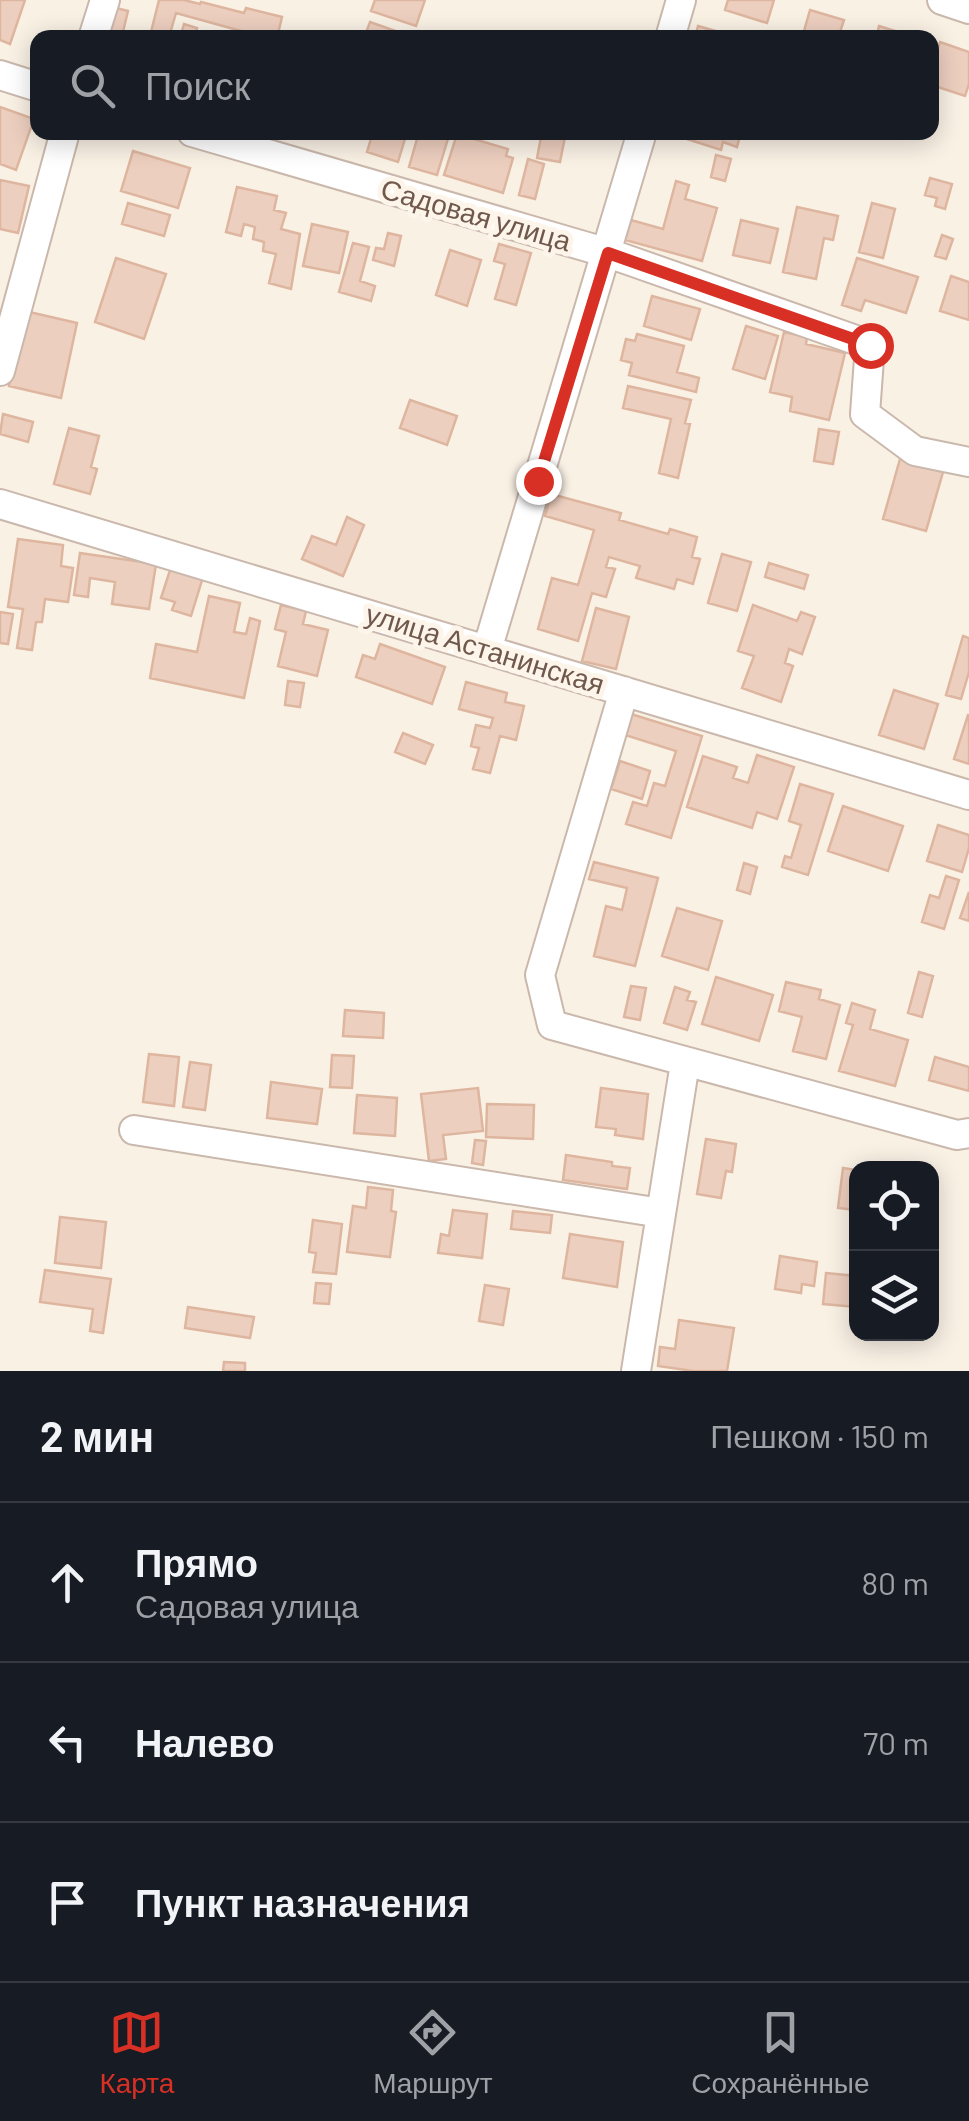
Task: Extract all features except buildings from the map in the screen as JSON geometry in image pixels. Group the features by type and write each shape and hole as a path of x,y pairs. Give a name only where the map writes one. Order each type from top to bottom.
{"street":[{"path":"96,30 105,0"},
{"path":"672,30 680,0"},
{"path":"942,0 969,9"},
{"path":"0,75 30,84"},
{"path":"0,370 63,140"},
{"name":"Садовая улица","path":"220,140 608,253 870,345 866,414 915,452 969,462"},
{"path":"487,650 640,140"},
{"name":"улица Астанинская","path":"0,504 969,795"},
{"path":"624,692 540,975 552,1025 957,1135 969,1134"},
{"path":"636,1371 686,1063"},
{"path":"134,1130 661,1213"}],"route":[{"path":"538,481 608,253 870,345"}]}
